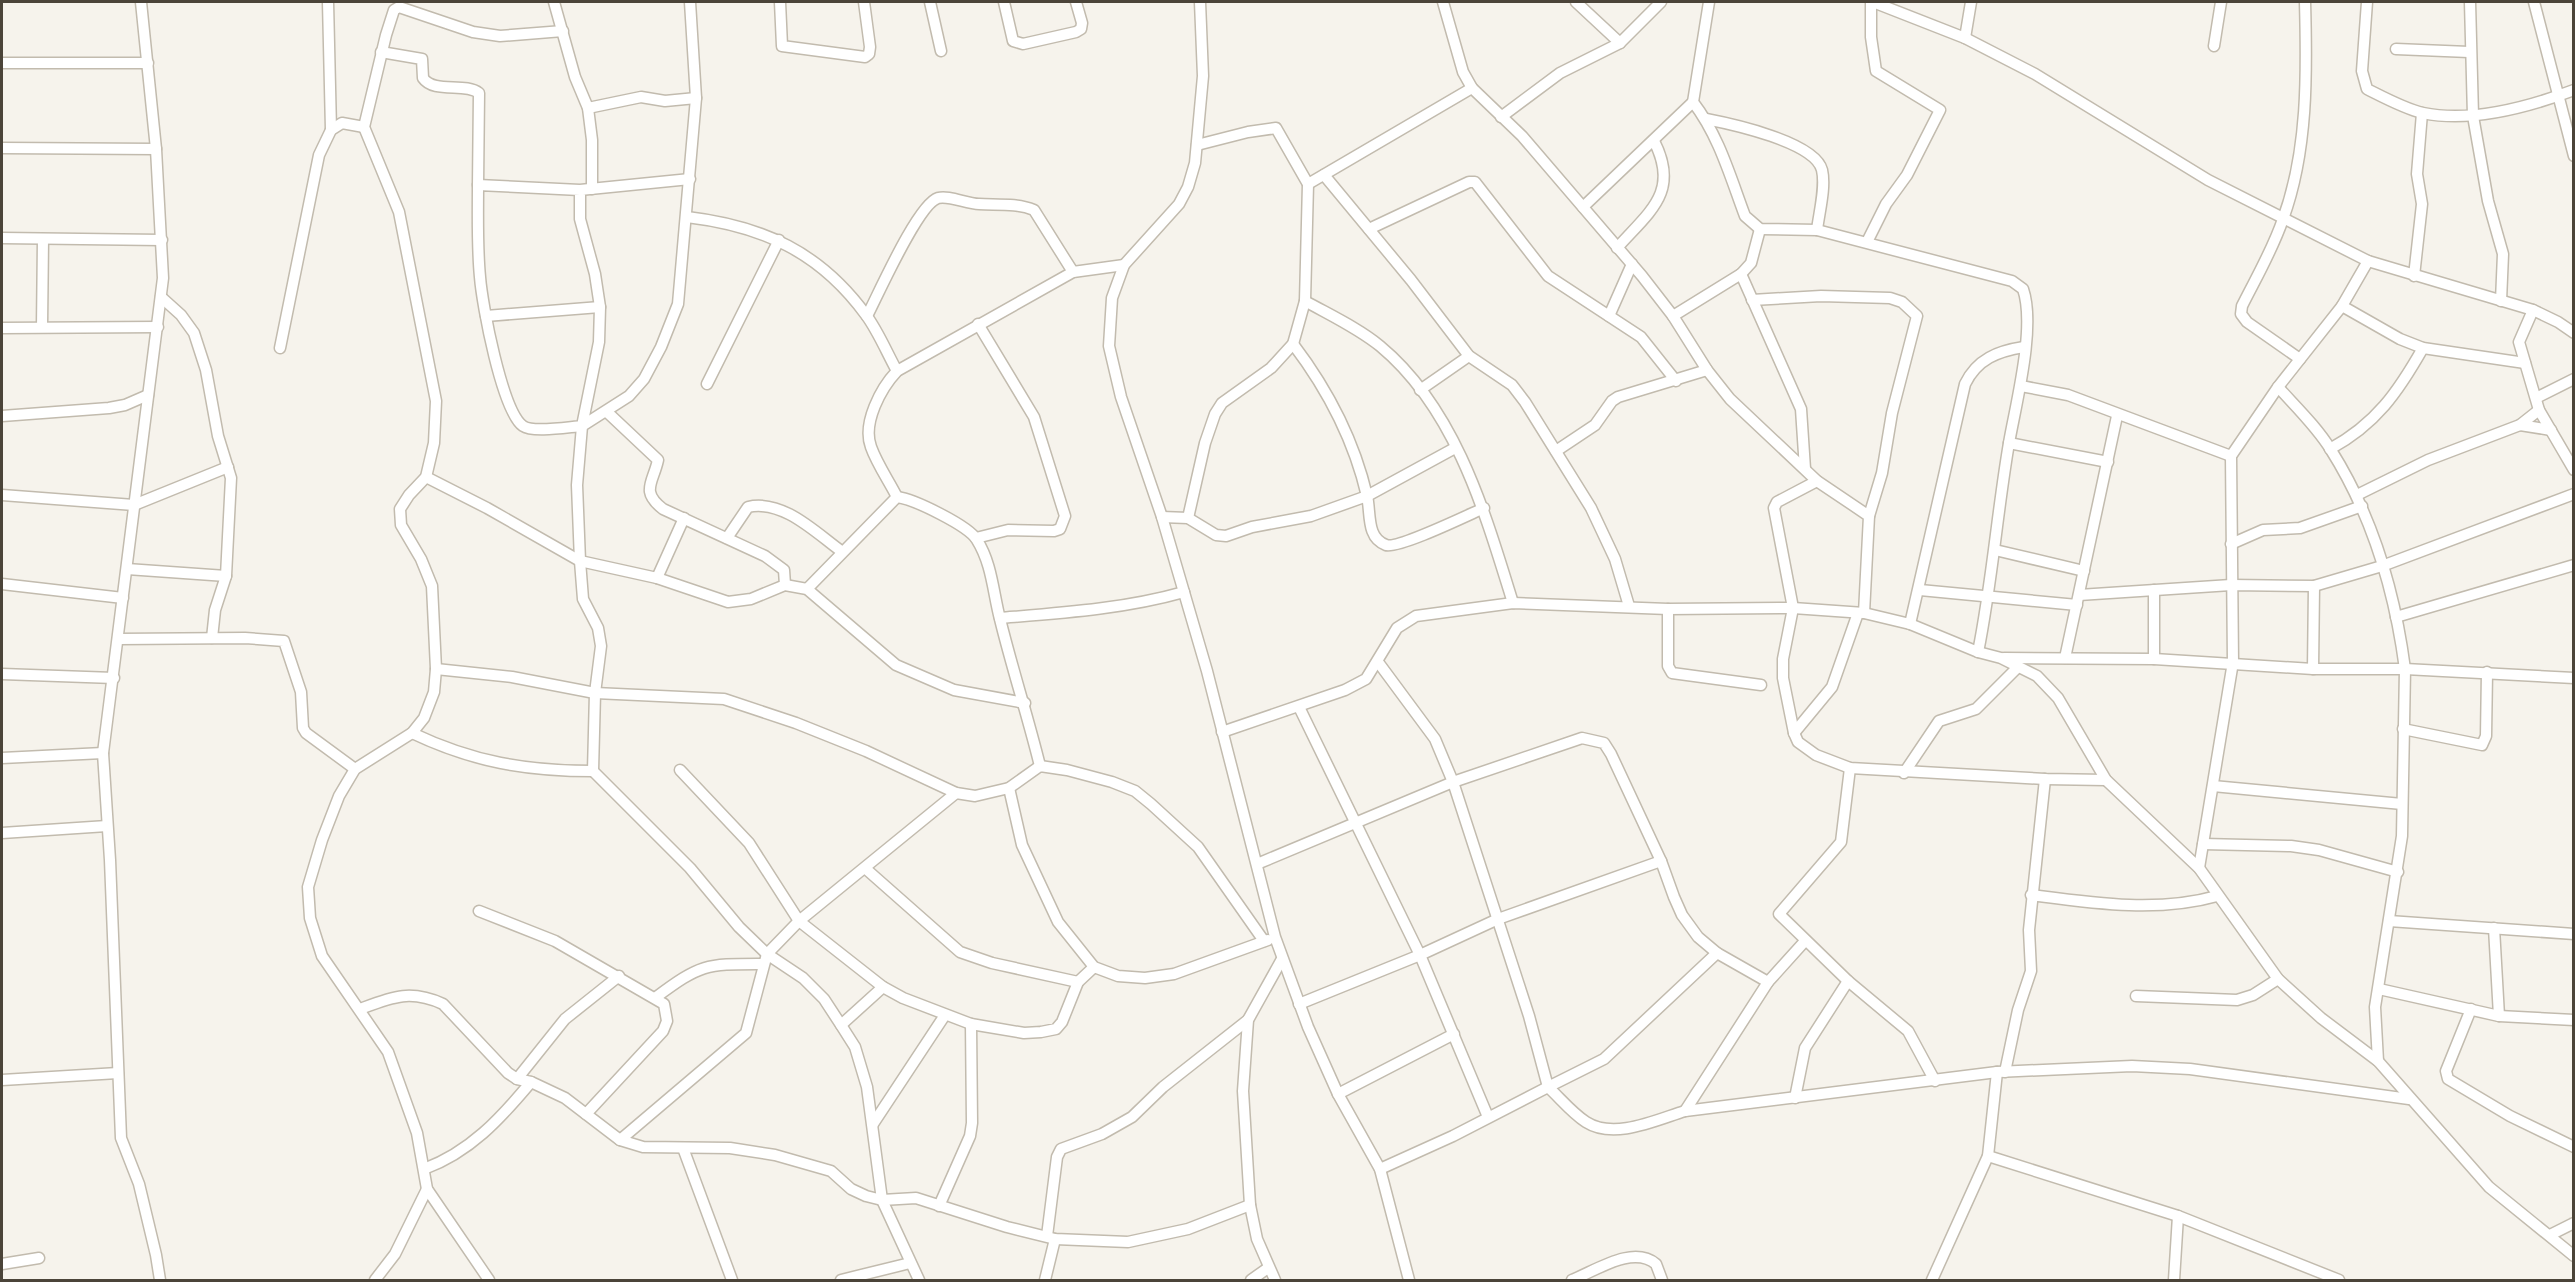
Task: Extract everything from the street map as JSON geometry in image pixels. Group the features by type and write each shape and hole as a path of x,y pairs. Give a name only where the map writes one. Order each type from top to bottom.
{"street":[{"path":"141,2 156,149 162,240 161,297 103,753 120,1138 139,1184 156,1254 160,1281"},
{"path":"280,348 311,183 319,154 331,130 328,2"},
{"path":"554,2 575,77 588,108 592,140 592,189"},
{"path":"381,52 422,59 423,78 430,84 466,88 479,93 478,248 486,316 502,383 516,419 531,429 582,426 629,396 644,379 661,347 678,304 696,98 690,2"},
{"path":"780,2 782,46 865,57 869,54 870,47 864,2"},
{"path":"930,2 941,51"},
{"path":"1004,2 1013,41 1023,44 1081,29 1082,23 1076,2"},
{"path":"1200,2 1203,76 1197,145 1188,186 1179,204 1124,265 1112,298 1109,346 1121,397 1162,518 1184,592 1222,732 1257,864 1269,939"},
{"path":"1443,2 1463,72 1472,88 1522,136 1632,264 1673,316 1707,370 1730,399 1817,481 1869,516"},
{"path":"1576,2 1620,43"},
{"path":"1501,117 1560,73 1620,43 1661,2"},
{"path":"1582,207 1693,102 1709,2"},
{"path":"1867,242 1886,204 1907,175 1940,110 1876,71 1871,37 1872,2 1965,38 2035,74 2208,180 2368,261 2533,310 2574,333"},
{"path":"1965,38 1971,2"},
{"path":"2214,46 2221,2"},
{"path":"2300,359 2247,322 2241,314 2242,306 2284,219 2297,161 2307,68 2305,2"},
{"path":"2367,2 2363,82 2367,89 2422,112 2473,116 2574,90"},
{"path":"2470,2 2469,52 2473,116 2488,201 2503,254 2501,301"},
{"path":"2534,2 2574,156"},
{"path":"489,1281 427,1189 408,1101 388,1052 322,956 310,918 308,887 339,796 356,769 412,733 424,718 434,692 436,669 432,586 421,560 401,525 400,509 409,495 426,477 434,443 436,401 399,212 364,127 381,52 394,10 399,7 473,32 500,36 563,31"},
{"path":"2396,49 2469,52"},
{"path":"2,63 148,63"},
{"path":"1308,184 1472,88"},
{"path":"588,108 641,97 665,101 696,98"},
{"path":"1693,102 1706,119 1730,169 1745,216 1760,229 1817,230 2012,280 2023,289 2026,299 2021,386 2009,443 1989,596 1978,652"},
{"path":"2414,276 2422,204 2417,174 2422,112"},
{"path":"1706,119 1765,132 1814,158 1822,171 1817,230"},
{"path":"331,130 342,123 364,127"},
{"path":"1188,518 1205,443 1215,414 1222,403 1271,368 1293,344 1305,301 1308,184 1276,128 1248,132 1197,145"},
{"path":"1617,248 1648,213 1665,186 1664,160 1654,141"},
{"path":"2,148 156,149"},
{"path":"1324,175 1469,356 1512,385 1591,508 1608,544 1629,606"},
{"path":"478,185 580,190 690,178"},
{"path":"1369,229 1470,182 1475,182 1548,276 1641,337 1676,381"},
{"path":"580,190 580,219 595,274 600,307 599,342 582,426 577,484 579,561 583,599 598,628 601,646 596,693 593,771"},
{"path":"867,316 903,242 935,199 941,197 973,204 1023,206 1034,210 1073,272"},
{"path":"687,217 722,221 779,240 808,256 823,268 867,316 897,371"},
{"path":"1673,316 1741,274 1751,263 1760,229"},
{"path":"2,238 162,240"},
{"path":"42,327 43,239"},
{"path":"707,384 779,240"},
{"path":"2199,868 2233,662 2231,456 2278,387 2342,306 2368,261"},
{"path":"1609,315 1632,264"},
{"path":"897,497 871,447 869,437 870,421 878,400 888,381 897,371 1073,272 1124,265"},
{"path":"1741,274 1801,409 1805,470"},
{"path":"1752,300 1821,296 1890,298 1902,302 1917,316 1892,413 1882,473 1869,516 1861,613 1832,687 1794,733"},
{"path":"161,297 181,315 194,333 206,370 218,436 232,488 226,576 215,610 212,638"},
{"path":"1305,301 1380,346 1439,414 1484,508 1513,603"},
{"path":"2342,306 2400,339 2423,348 2525,363"},
{"path":"486,316 600,307"},
{"path":"2533,310 2519,342 2538,397 2540,410 2574,470"},
{"path":"976,537 1008,530 1054,531 1065,522 1034,417 978,324"},
{"path":"2,328 158,327"},
{"path":"1293,344 1320,379 1335,406 1367,496 1373,535 1387,545 1395,546 1484,508"},
{"path":"1910,624 1920,590 1965,384 1976,366 1989,357 2005,350 2024,347"},
{"path":"2330,449 2360,432 2380,412 2403,383 2423,348"},
{"path":"1420,390 1469,356"},
{"path":"1556,451 1595,425 1611,401 1618,397 1707,370"},
{"path":"2538,397 2574,379"},
{"path":"2021,386 2068,395 2117,416 2231,456"},
{"path":"2278,387 2330,449 2362,506 2396,617 2405,669 2398,872 2374,1024 2378,1061"},
{"path":"2,416 126,405 148,395"},
{"path":"126,405 145,416"},
{"path":"2357,495 2428,460 2520,425 2540,410"},
{"path":"607,412 658,460 649,489 652,500 781,567 784,570 785,585"},
{"path":"2065,658 2117,416"},
{"path":"2520,425 2551,430"},
{"path":"2009,443 2108,462"},
{"path":"1162,518 1188,518 1216,535 1226,536 1252,527 1311,516 1367,496 1455,448"},
{"path":"2,495 134,505 228,467"},
{"path":"426,477 502,516 579,561 657,578 728,602 751,599 785,585 807,589 896,665 954,690 1025,703"},
{"path":"1817,481 1777,502 1774,508 1793,608 1783,659 1783,678 1794,733 1798,742 1816,755 1850,768 1904,773 2106,780"},
{"path":"1920,590 2078,600 2154,590 2231,585 2314,586 2382,566 2574,494"},
{"path":"807,589 841,551 897,497 910,498 928,506 976,537 991,573 1000,618 1025,703 1040,766"},
{"path":"2231,544 2263,530 2300,528 2362,506"},
{"path":"727,538 742,512 748,507 767,507 795,517 841,551"},
{"path":"657,578 684,518"},
{"path":"1995,550 2084,571"},
{"path":"2396,617 2574,565"},
{"path":"127,569 226,576"},
{"path":"2,584 123,598"},
{"path":"2313,669 2314,586"},
{"path":"2154,590 2154,659"},
{"path":"1000,618 1080,612 1163,598 1184,592"},
{"path":"1222,732 1299,707 1366,680 1397,628 1416,616 1513,603 1668,609 1793,608 1861,613 1910,624 1978,652 2001,658 2037,676 2058,698 2106,780 2199,868 2278,979 2321,1018 2378,1061 2409,1100 2489,1186 2574,1256"},
{"path":"1668,609 1668,666 1672,673 1761,685"},
{"path":"119,639 212,638 280,640 286,643 290,665 301,692 303,728 312,739 356,769"},
{"path":"2001,658 2154,659 2233,662 2313,669 2405,669 2574,678"},
{"path":"1378,662 1435,739 1453,782 1498,919 1548,1087 1584,1121 1608,1130 1647,1123 1685,1111 2001,1072 2132,1066 2190,1069 2409,1100"},
{"path":"1904,773 1939,721 1976,709 2018,667"},
{"path":"436,669 512,677 596,693 724,699 796,723 866,751 956,793 975,796 1009,788 1040,766 1067,770 1112,782 1135,791 1198,847 1282,959 1338,1095 1380,1168 1409,1281"},
{"path":"2403,729 2482,745 2486,736 2487,672"},
{"path":"2,674 114,678"},
{"path":"1299,707 1420,955 1488,1117"},
{"path":"412,733 456,753 479,759 546,771 593,771 690,868 765,959 802,978 817,992 855,1047 867,1087 882,1200 919,1281"},
{"path":"1257,864 1453,782 1582,738 1595,739 1604,744 1611,754 1661,861 1682,915 1698,936 1717,953 1768,982"},
{"path":"2,758 103,753"},
{"path":"1850,768 1840,842 1837,849 1779,914 1848,981 1908,1031 1935,1081"},
{"path":"681,770 749,843 799,921 883,987 971,1024 1024,1033 1056,1029 1062,1022 1078,982 1094,967"},
{"path":"1932,1281 1988,1156 2001,1072 2031,971 2028,930 2044,779"},
{"path":"2212,786 2402,804"},
{"path":"1009,788 1022,844 1058,922 1094,967 1118,976 1145,978 1174,974 1269,939"},
{"path":"620,1140 746,1033 765,959 799,921 866,869 956,793"},
{"path":"2,833 107,826"},
{"path":"2203,844 2291,846 2319,850 2398,872"},
{"path":"1299,1004 1420,955 1498,919 1661,861"},
{"path":"866,869 960,952 992,963 1078,982"},
{"path":"2031,895 2091,902 2152,904 2187,903 2217,896"},
{"path":"478,911 555,941 664,1004 667,1021 663,1031 586,1114"},
{"path":"2389,921 2574,934"},
{"path":"2494,928 2499,1016"},
{"path":"1685,1111 1768,982 1805,941"},
{"path":"1380,1168 1453,1136 1604,1059 1717,953"},
{"path":"655,998 688,973 703,966 765,959"},
{"path":"1046,1281 1056,1156 1061,1149 1102,1134 1132,1117 1163,1087 1248,1020 1282,959"},
{"path":"517,1079 565,1019 619,976"},
{"path":"2136,996 2237,1000 2253,995 2278,979"},
{"path":"1795,1098 1805,1048 1848,981"},
{"path":"841,1024 883,987"},
{"path":"2379,989 2499,1016 2574,1020"},
{"path":"360,1009 398,995 430,998 443,1004 500,1065 517,1079 531,1082 564,1098 620,1140 643,1148 730,1148 775,1155 831,1171 851,1189 882,1200 916,1198 1007,1227 1051,1238 1128,1242 1188,1229 1250,1205"},
{"path":"2471,1009 2445,1076 2510,1116 2574,1147"},
{"path":"873,1124 945,1015"},
{"path":"1248,1020 1243,1091 1250,1205 1257,1239 1275,1281"},
{"path":"939,1206 970,1136 972,1123 971,1024"},
{"path":"1338,1095 1454,1034"},
{"path":"2,1080 118,1072"},
{"path":"424,1169 463,1151 501,1118 531,1082"},
{"path":"683,1148 732,1281"},
{"path":"1988,1156 2178,1216 2339,1281"},
{"path":"375,1281 395,1254 427,1189"},
{"path":"2174,1281 2178,1216"},
{"path":"2550,1235 2574,1223"},
{"path":"1572,1281 1627,1257 1641,1255 1656,1264 1662,1281"},
{"path":"2,1264 39,1258"},
{"path":"841,1281 910,1263"},
{"path":"1251,1281 1268,1268"}]}
